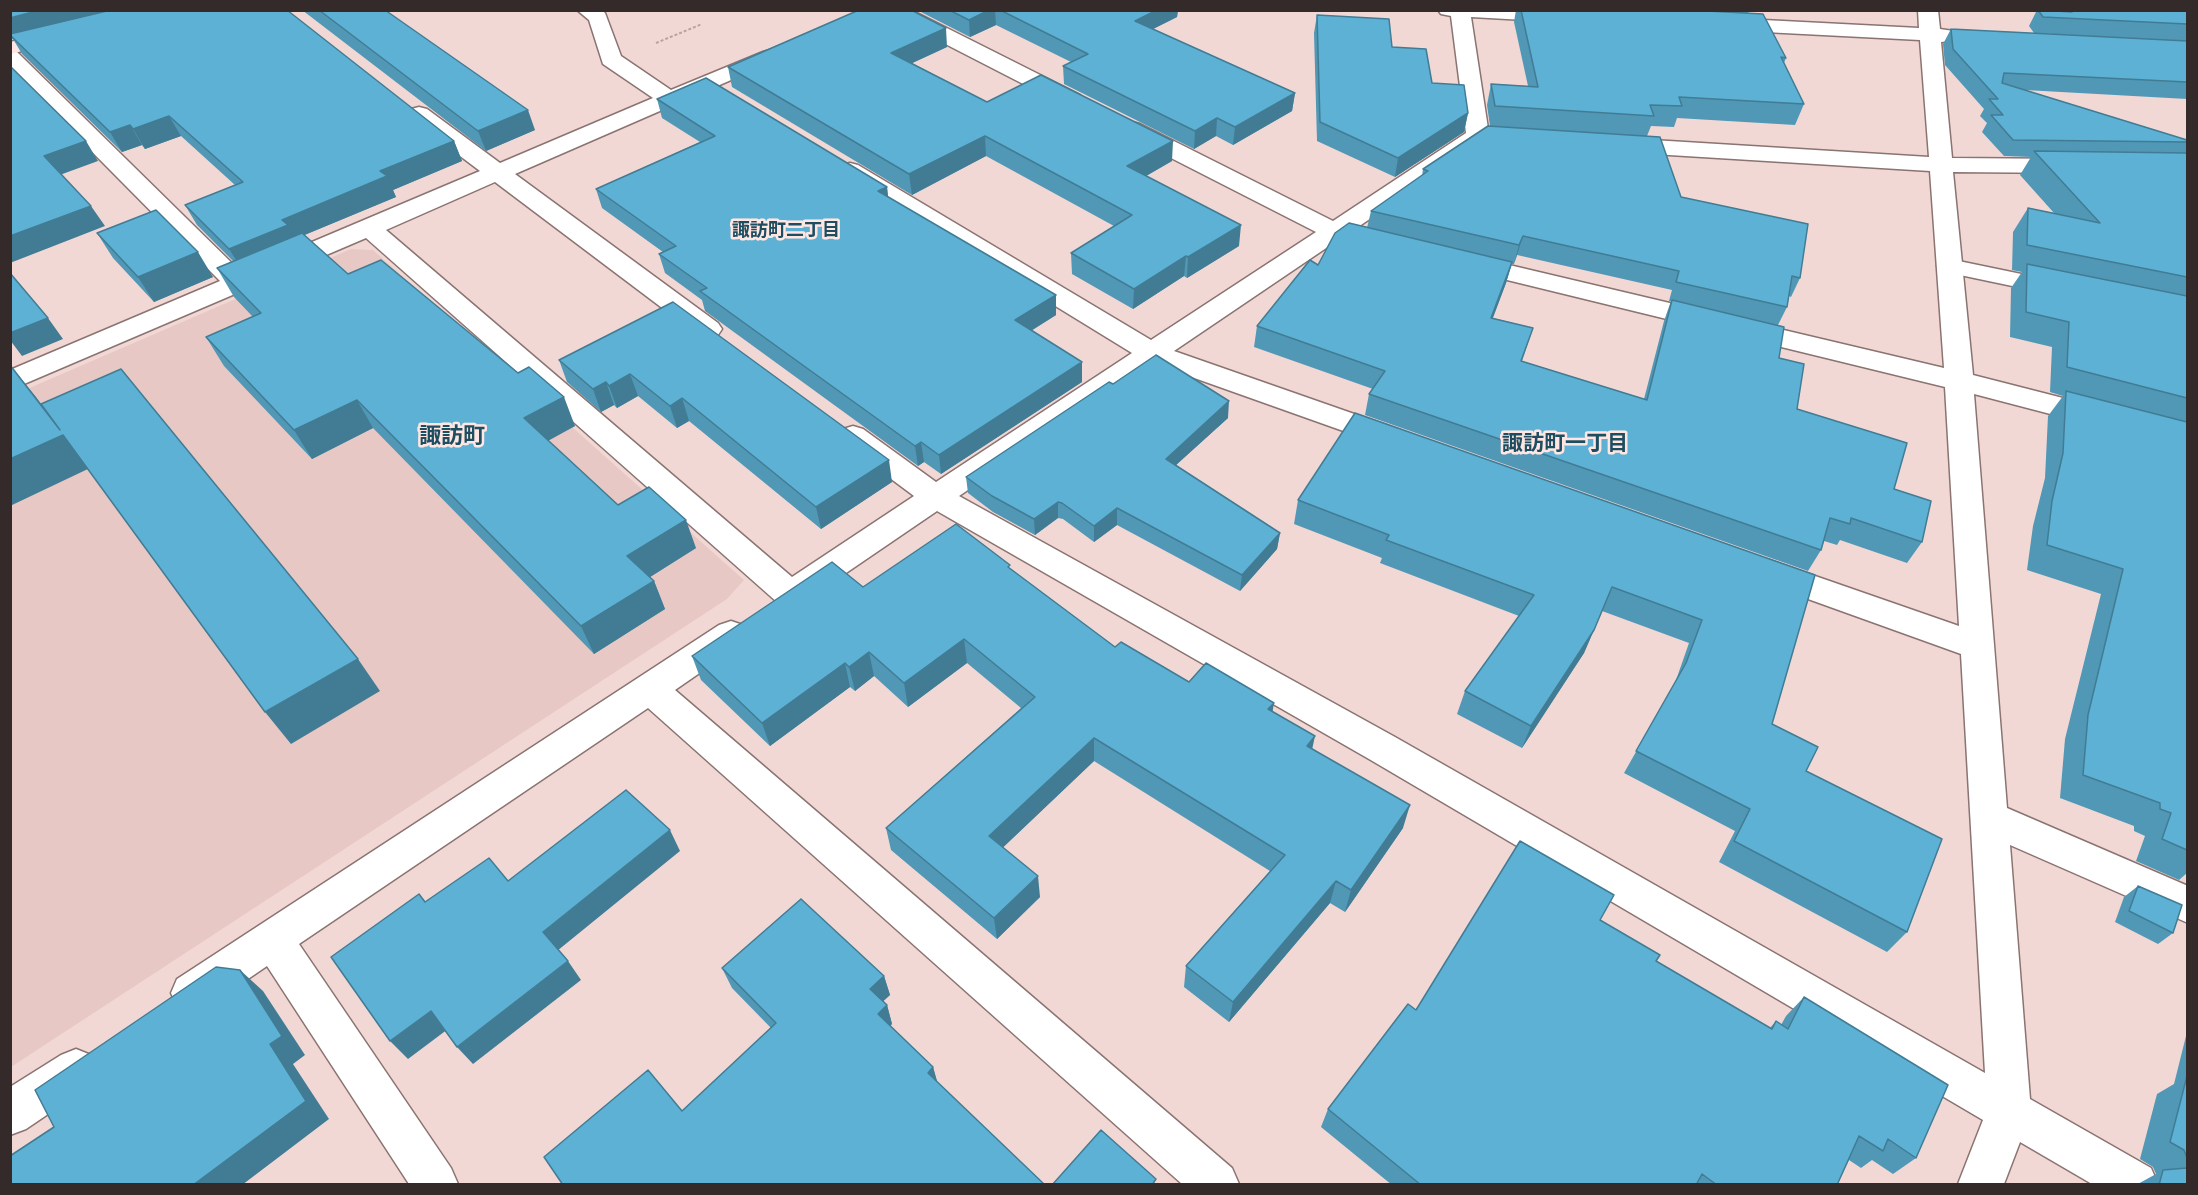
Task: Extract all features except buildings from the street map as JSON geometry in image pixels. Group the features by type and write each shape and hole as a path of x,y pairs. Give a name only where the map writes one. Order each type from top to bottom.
{"street":[{"path":"587,10 598,17 611,59 670,99"},
{"path":"894,10 1334,231 1380,242"},
{"path":"1448,10 1578,17"},
{"path":"165,1010 1334,231 1490,136 1460,11"},
{"path":"1708,24 1930,23 1978,37"},
{"path":"1930,23 1939,165 1959,381 2009,1111 1981,1185"},
{"path":"10,48 79,32"},
{"path":"10,381 792,47"},
{"path":"10,56 238,284"},
{"path":"707,83 735,100"},
{"path":"395,96 735,349"},
{"path":"1596,143 1939,165 2093,166"},
{"path":"830,157 1152,353 1412,446"},
{"path":"369,228 790,594"},
{"path":"1449,258 1959,381 2187,440"},
{"path":"831,420 936,497 1382,748 2135,1185"},
{"path":"1740,562 1977,646"},
{"path":"649,688 1216,1185"},
{"path":"1989,818 2187,905"},
{"path":"272,939 435,1185"},
{"path":"10,1113 98,1055"}],"lane":[{"path":"1949,266 2074,292"}],"shaded area":[{"path":"351,249 373,250 744,580 727,599 11,1067 11,396"}],"district":[{"name":"諏訪町二丁目","path":"786,231"},
{"name":"諏訪町","path":"452,437"},
{"name":"諏訪町一丁目","path":"1565,444"}]}
